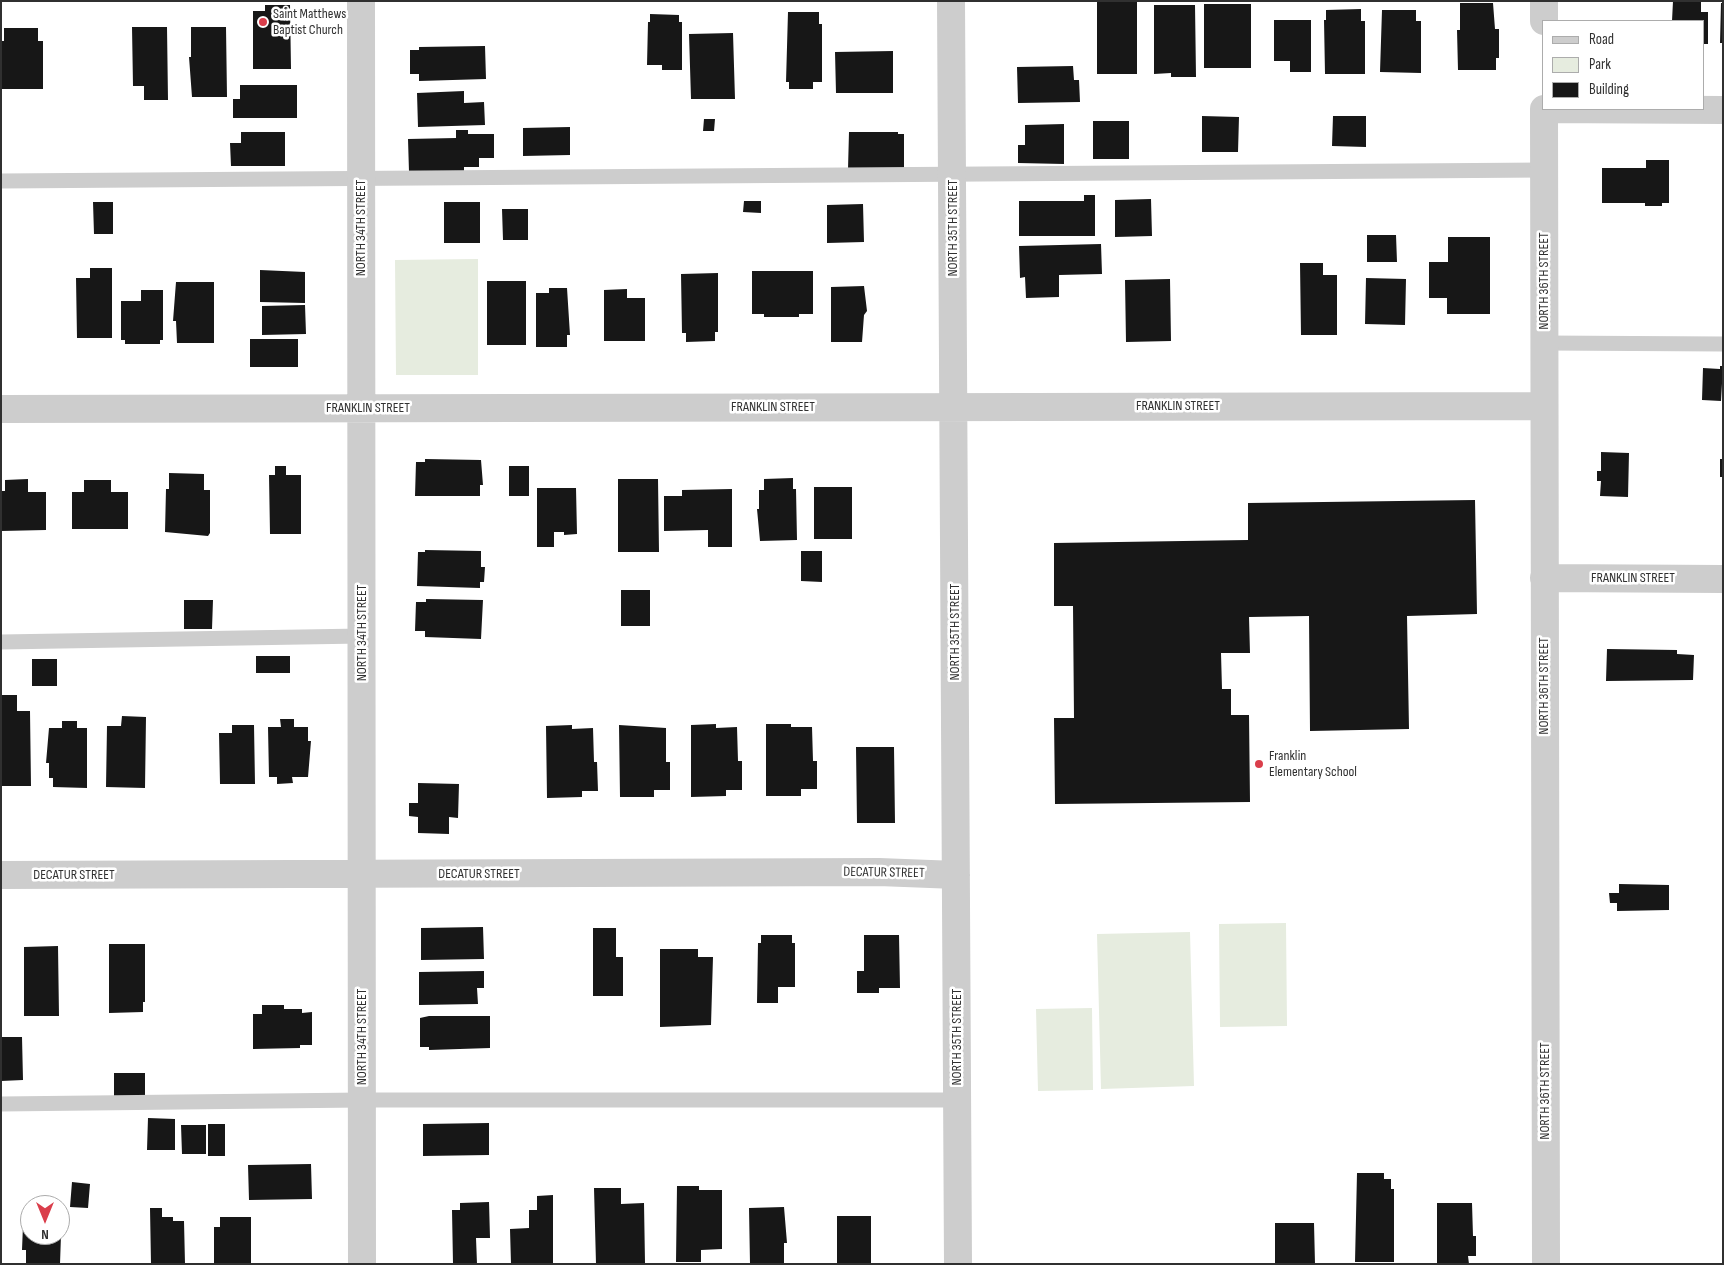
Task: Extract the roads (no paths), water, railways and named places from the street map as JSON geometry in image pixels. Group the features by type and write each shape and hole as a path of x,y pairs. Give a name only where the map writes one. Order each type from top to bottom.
{"street":[{"name":"NORTH 34TH STREET","path":"361,1 362,1264"},
{"name":"NORTH 35TH STREET","path":"951,1 958,1264"},
{"path":"1544,1 1544,20"},
{"name":"NORTH 36TH STREET","path":"1544,110 1546,1264"},
{"path":"1704,110 1723,110"},
{"name":"FRANKLIN STREET","path":"1,409 1544,406"},
{"name":"FRANKLIN STREET","path":"1544,578 1723,579"},
{"name":"DECATUR STREET","path":"1,875 869,872 956,874"}],"lane":[{"path":"1,181 1544,170"},
{"path":"1544,343 1723,344"},
{"path":"1,642 362,636"},
{"path":"1,1104 362,1100 957,1100"}],"place":[{"name":"Saint Matthews Baptist Church","path":"263,22"},
{"name":"Franklin Elementary School","path":"1259,764"}]}
